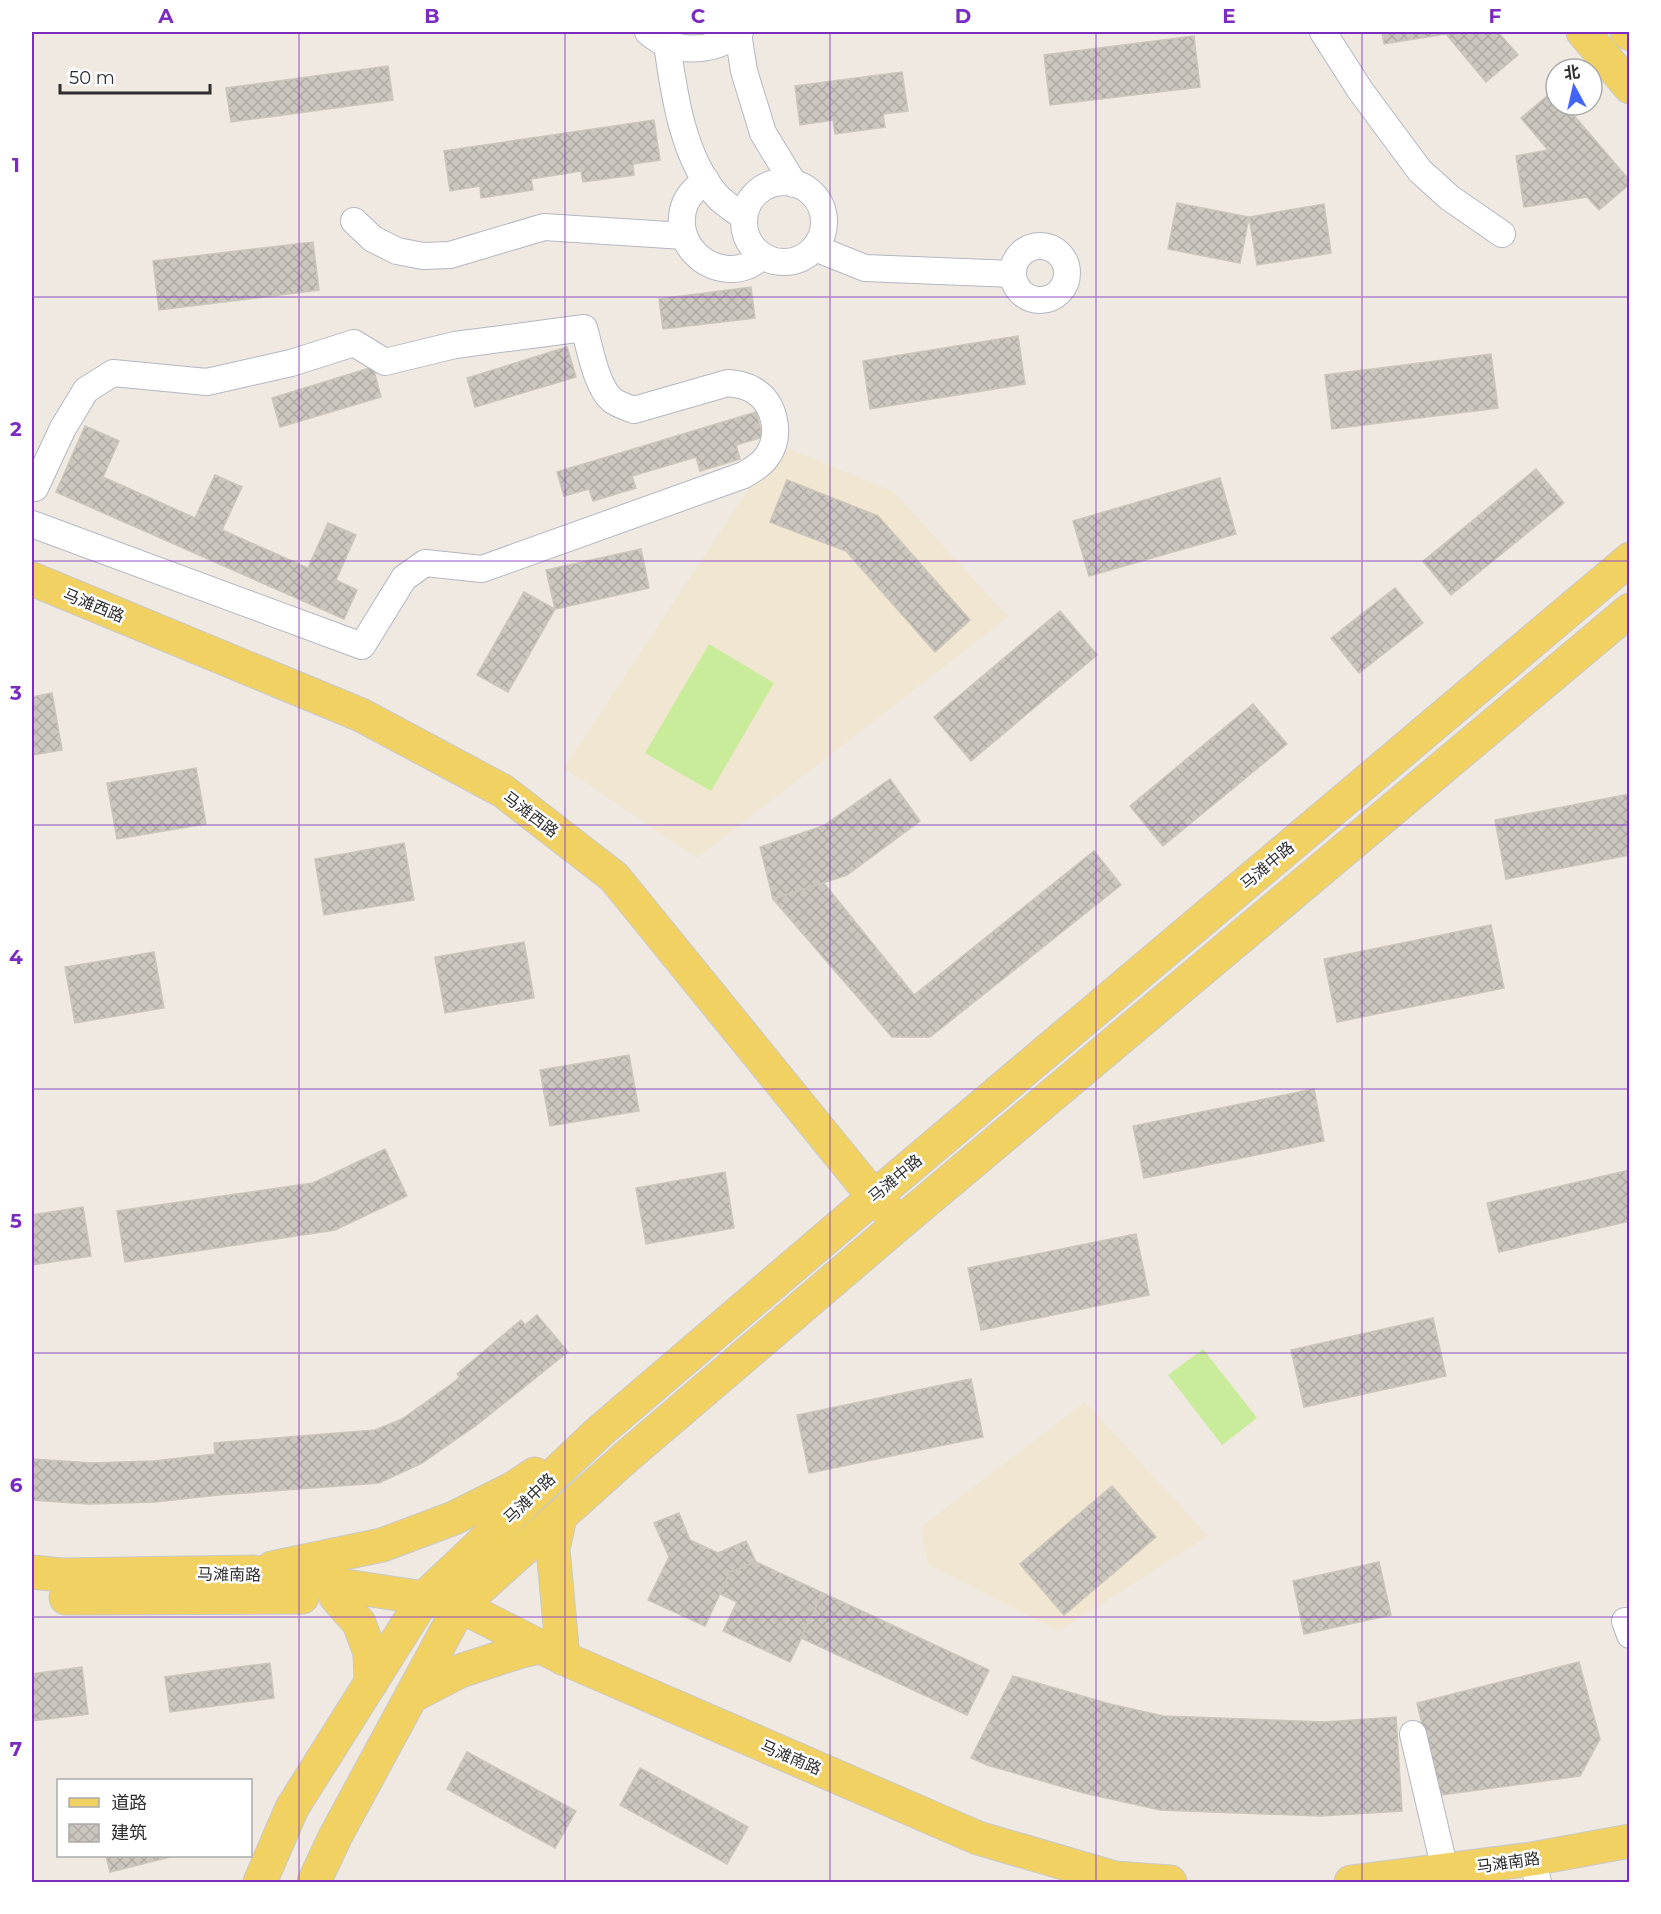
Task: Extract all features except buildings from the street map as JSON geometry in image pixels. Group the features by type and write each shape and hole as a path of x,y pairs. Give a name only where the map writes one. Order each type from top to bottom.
{"main road":[{"path":"1584,32 1629,87"},
{"name":"马滩中路","path":"260,1882 292,1808 424,1598 599,1431 1629,559"},
{"name":"马滩西路","path":"32,579 361,715 503,791 614,877 874,1197 900,1223"},
{"name":"马滩中路","path":"314,1882 334,1837 460,1606 625,1458 900,1223 1629,610"},
{"path":"253,1572 382,1545 454,1518 512,1489 599,1431"},
{"path":"412,1696 460,1671 518,1652 551,1652 553,1549 560,1517"},
{"name":"马滩南路","path":"32,1572 61,1575 253,1572 424,1598 460,1606 551,1652 978,1838 1115,1878 1170,1882"},
{"name":"马滩南路","path":"32,1595 58,1598 424,1598"},
{"path":"336,1597 360,1623 370,1653 371,1683"},
{"name":"马滩南路","path":"1351,1882 1434,1875 1535,1871 1629,1841"}],"street":[{"path":"658,38 686,48 704,48 722,43 739,32 744,71 763,133 795,184"},
{"path":"1323,32 1360,90 1420,171 1450,198 1502,234"},
{"path":"658,38 688,142 700,172 719,198 744,217"},
{"path":"706,180 693,190 685,204 682,220 684,236 691,250 703,261 717,268 734,270 749,266 763,256"},
{"path":"783,182 795,184 805,188 820,205 824,216 821,238 815,248 796,260 773,261 754,249 748,239 744,228 747,206 762,189 772,184 783,182"},
{"path":"354,221 373,239 397,251 423,256 450,255 544,227 684,236"},
{"path":"815,248 865,268 1012,274"},
{"path":"32,524 362,646 404,578 425,563 482,569 744,474 756,468 767,457 776,429 773,415 766,402 756,391 742,385 728,383 634,410 622,406 604,390 584,328 455,345 385,362 354,343 291,363 207,382 113,373 87,390 63,428 34,488"},
{"path":"1413,1734 1434,1875"}],"shaded area":[{"path":"778,444 894,492 1008,617 697,858 564,768"},
{"path":"1085,1402 1208,1536 1059,1631 928,1564 921,1527"}],"green space":[{"path":"709,644 774,683 711,791 645,753"},
{"path":"1203,1349 1257,1418 1222,1445 1168,1375"}]}
